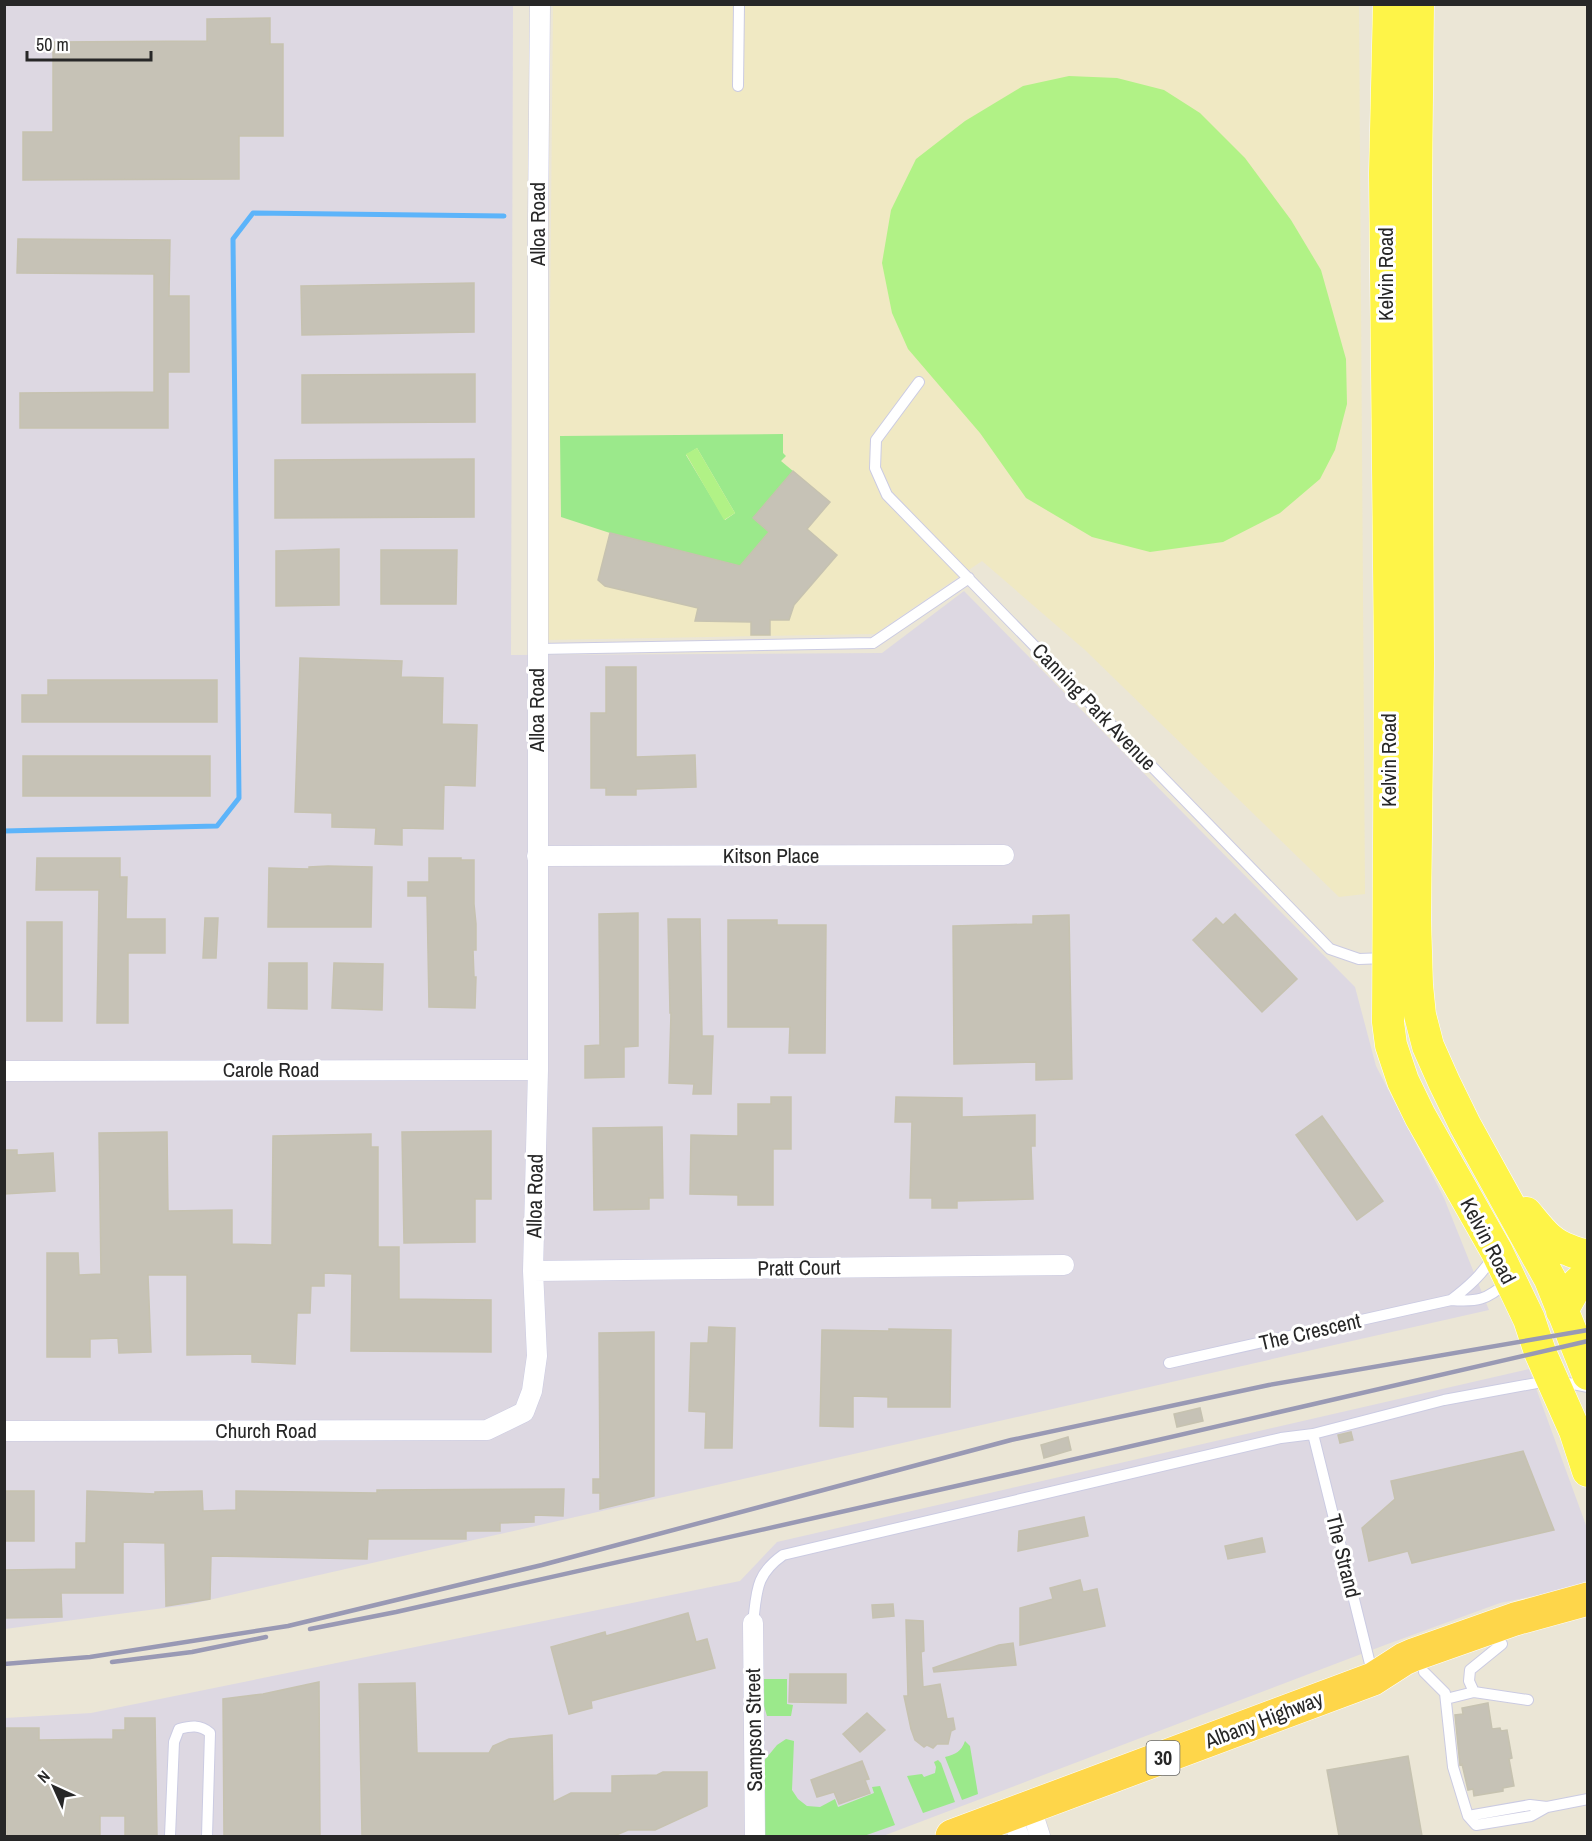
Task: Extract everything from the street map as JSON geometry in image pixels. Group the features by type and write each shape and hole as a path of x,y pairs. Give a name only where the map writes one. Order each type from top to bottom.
{"highway":[{"name":"Albany Highway","path":"952,1836 1025,1824 1373,1679 1413,1655 1515,1619 1587,1599"},
{"name":"Albany Highway","path":"1373,1679 1424,1672 1550,1628 1587,1620"}],"main road":[{"name":"Kelvin Road","path":"1394,6 1385,173 1404,663 1402,958 1388,1022 1391,1045 1403,1081 1420,1116 1497,1252 1529,1319 1575,1431 1587,1471"},
{"name":"Kelvin Road","path":"1402,958 1417,985 1420,1016 1428,1046 1465,1125 1550,1279 1587,1374"},
{"path":"1503,1192 1523,1209 1553,1243 1587,1256"},
{"path":"1503,1192 1517,1261 1510,1280"},
{"path":"1562,1311 1578,1284 1587,1274"}],"street":[{"name":"Alloa Road","path":"524,1413 532,1391 537,1356 533,1271 538,1070 540,4"},
{"name":"Kitson Place","path":"537,856 1004,855"},
{"name":"Carole Road","path":"4,1071 538,1070"},
{"name":"Pratt Court","path":"533,1271 1064,1265"},
{"name":"Church Road","path":"4,1431 487,1430 524,1413"},
{"name":"Sampson Street","path":"753,1623 755,1836"}],"lane":[{"path":"738,86 739,4"},
{"name":"Canning Park Avenue","path":"919,382 876,440 875,468 887,495 1330,949 1359,959 1402,958"},
{"path":"537,649 873,643 969,578"},
{"name":"The Crescent","path":"1451,1300 1470,1285 1497,1252"},
{"name":"The Crescent","path":"1169,1363 1451,1300 1473,1301 1494,1294 1510,1280"},
{"path":"753,1623 760,1580 769,1565 783,1555 1281,1438 1313,1434 1444,1400 1553,1380 1587,1387"},
{"name":"The Strand","path":"1313,1434 1373,1679"},
{"path":"1474,1692 1469,1681 1470,1670 1502,1644"},
{"path":"1424,1672 1445,1693 1453,1767 1468,1816 1476,1825 1532,1816 1547,1807 1587,1799"},
{"path":"1446,1700 1474,1692 1528,1700"},
{"path":"170,1836 174,1742 179,1729 194,1726 205,1728 210,1733 207,1836"}],"shaded area":[{"path":"4,5 513,5 511,655 882,653 964,591 1355,987 1376,1066 1444,1198 1489,1310 187,1605 5,1629"},
{"path":"553,5 1359,5 1365,894 1339,897 1085,650 982,561 875,634 547,640"},
{"path":"1529,1369 1587,1528 1587,1580 1573,1588 1500,1603 883,1836 5,1836 5,1718 91,1713 740,1581 777,1542"}],"green space":[{"path":"1069,76 1117,78 1164,90 1200,113 1245,158 1291,220 1321,270 1346,359 1347,404 1335,450 1320,479 1280,513 1223,542 1150,552 1092,537 1026,498 980,433 908,349 892,313 882,263 891,210 916,159 965,121 1023,86"},
{"path":"783,434 783,453 786,456 781,461 793,471 769,532 740,566 610,533 561,517 560,436","holes":["697,448 735,513 725,520 686,455"]},
{"path":"697,448 735,513 724,520 686,454"},
{"path":"764,1679 787,1679 787,1704 793,1705 791,1716 767,1716 764,1706"},
{"path":"786,1739 794,1741 792,1790 798,1799 807,1806 820,1807 835,1799 838,1807 874,1793 872,1787 880,1786 895,1825 864,1836 763,1836 763,1762 777,1745"},
{"path":"965,1741 970,1746 978,1794 962,1800 945,1757 958,1752"},
{"path":"938,1760 955,1802 923,1813 907,1776 922,1774 924,1777 935,1773 934,1762"}],"building":[{"path":"270,18 270,44 283,44 283,136 239,136 239,179 23,180 23,132 53,132 53,42 207,41 207,19"},
{"path":"18,239 170,240 169,296 189,296 189,372 168,372 168,428 20,428 20,393 154,392 154,274 17,273"},
{"path":"474,283 474,332 302,335 301,286"},
{"path":"475,374 475,422 302,423 302,375"},
{"path":"474,459 474,517 275,518 275,460"},
{"path":"793,471 830,502 807,529 837,555 794,605 789,620 770,620 770,635 751,635 751,622 695,621 698,608 605,586 598,580 610,533 740,566 769,532 753,518"},
{"path":"339,549 339,605 276,606 276,551"},
{"path":"381,550 457,550 456,604 381,604"},
{"path":"300,658 402,661 401,677 443,678 442,724 477,725 475,786 444,785 443,829 402,828 402,845 375,844 376,828 332,827 332,813 295,812"},
{"path":"606,667 636,667 636,757 695,755 696,787 636,789 636,795 606,795 606,788 591,788 591,713 606,713"},
{"path":"48,680 217,680 217,722 22,722 22,695 48,695"},
{"path":"23,756 210,756 210,796 23,796"},
{"path":"37,858 120,858 120,877 127,877 126,919 165,919 165,953 128,953 128,1023 97,1023 99,890 36,890"},
{"path":"429,858 474,860 475,1008 429,1007 427,896 408,896 408,882 429,882"},
{"path":"309,867 372,867 371,927 268,927 269,868 309,869"},
{"path":"638,913 638,1046 624,1047 624,1077 585,1078 585,1046 600,1045 599,914"},
{"path":"1235,914 1297,979 1262,1012 1193,940 1216,918 1223,925"},
{"path":"1069,915 1072,1079 1036,1080 1036,1062 954,1064 953,926 1033,924 1033,916"},
{"path":"205,918 218,918 216,958 203,958"},
{"path":"668,919 700,919 702,1036 713,1036 711,1094 693,1094 694,1084 669,1083 671,1013"},
{"path":"728,920 777,920 777,925 826,925 825,1053 789,1053 790,1027 728,1027"},
{"path":"27,922 62,922 62,1021 27,1021"},
{"path":"269,963 307,963 307,1009 268,1008"},
{"path":"334,963 383,964 382,1010 332,1008"},
{"path":"771,1097 791,1097 791,1149 773,1149 773,1205 738,1205 738,1195 690,1194 691,1135 738,1136 738,1104 771,1104"},
{"path":"896,1097 962,1098 962,1117 1035,1115 1035,1146 1031,1146 1033,1199 957,1201 957,1208 932,1208 932,1198 910,1198 912,1122 895,1122"},
{"path":"1322,1116 1383,1201 1357,1220 1296,1135"},
{"path":"662,1127 663,1198 649,1198 649,1209 594,1210 593,1128"},
{"path":"491,1131 491,1199 475,1199 475,1242 404,1243 402,1132"},
{"path":"167,1132 168,1211 232,1210 232,1244 272,1245 273,1136 371,1134 371,1147 378,1147 378,1247 399,1247 399,1299 491,1300 491,1352 351,1351 352,1274 324,1273 324,1286 311,1286 310,1313 297,1313 295,1364 252,1362 252,1354 187,1355 187,1275 148,1275 151,1352 119,1353 118,1338 90,1339 90,1357 47,1357 47,1253 78,1253 79,1275 101,1274 99,1133"},
{"path":"4,1150 17,1150 17,1155 53,1153 55,1191 4,1194"},
{"path":"709,1327 735,1328 732,1448 705,1448 706,1412 689,1411 691,1343 708,1343"},
{"path":"889,1329 951,1330 950,1407 888,1407 888,1397 853,1396 853,1427 820,1426 822,1330 889,1331"},
{"path":"654,1332 654,1496 600,1509 600,1493 593,1493 593,1479 600,1479 599,1333"},
{"path":"1200,1408 1203,1421 1177,1427 1174,1414"},
{"path":"1351,1432 1353,1440 1340,1443 1338,1435"},
{"path":"1068,1437 1071,1450 1044,1458 1041,1445"},
{"path":"1523,1451 1554,1530 1412,1563 1408,1551 1369,1561 1362,1528 1395,1499 1391,1481"},
{"path":"564,1489 563,1516 534,1515 534,1522 500,1523 500,1531 466,1531 466,1539 368,1539 367,1559 211,1556 210,1599 166,1606 165,1543 123,1542 123,1593 61,1593 62,1617 4,1618 4,1570 76,1569 76,1543 86,1543 87,1491 155,1494 155,1492 202,1491 203,1511 236,1510 236,1491 377,1493 377,1490"},
{"path":"4,1491 34,1491 34,1541 4,1541"},
{"path":"1084,1517 1088,1536 1018,1551 1019,1531"},
{"path":"1262,1538 1265,1552 1228,1559 1225,1546"},
{"path":"1080,1580 1083,1592 1097,1589 1105,1626 1020,1645 1020,1608 1053,1599 1050,1588"},
{"path":"893,1604 894,1616 873,1618 872,1605"},
{"path":"688,1613 696,1642 707,1639 715,1668 591,1701 592,1708 569,1714 551,1647 605,1632 606,1636"},
{"path":"906,1620 923,1621 924,1651 921,1652 923,1687 940,1684 947,1719 953,1718 955,1729 951,1731 948,1744 937,1744 933,1748 927,1745 924,1747 915,1740 911,1729 904,1696 908,1696"},
{"path":"1013,1643 1016,1665 934,1672 933,1668 999,1645"},
{"path":"790,1674 846,1674 846,1703 789,1702"},
{"path":"319,1682 320,1836 224,1836 223,1699 263,1694"},
{"path":"415,1683 417,1753 489,1753 493,1746 509,1739 552,1735 553,1802 571,1793 612,1793 612,1776 657,1775 663,1772 707,1772 707,1806 655,1830 628,1830 614,1836 362,1836 359,1684"},
{"path":"1488,1703 1492,1729 1507,1730 1514,1786 1503,1788 1503,1791 1474,1796 1473,1789 1468,1790 1462,1764 1460,1765 1455,1715 1463,1714 1462,1708"},
{"path":"867,1713 885,1730 860,1752 843,1734"},
{"path":"125,1718 155,1718 157,1836 125,1836 125,1816 100,1816 100,1836 7,1836 6,1728 39,1728 39,1740 113,1739 113,1730 125,1730"},
{"path":"1408,1756 1422,1836 1339,1836 1327,1770"},
{"path":"862,1761 869,1779 865,1780 870,1793 839,1804 834,1792 817,1797 811,1780"}],"waterway":[{"path":"4,831 217,826 239,798 233,239 253,213 504,216"}],"railway":[{"path":"4,1664 90,1657 288,1626 542,1565 1011,1440 1269,1385 1588,1330"},
{"path":"310,1629 396,1612 1023,1471 1588,1341"},
{"path":"112,1662 192,1652 266,1637"}]}
